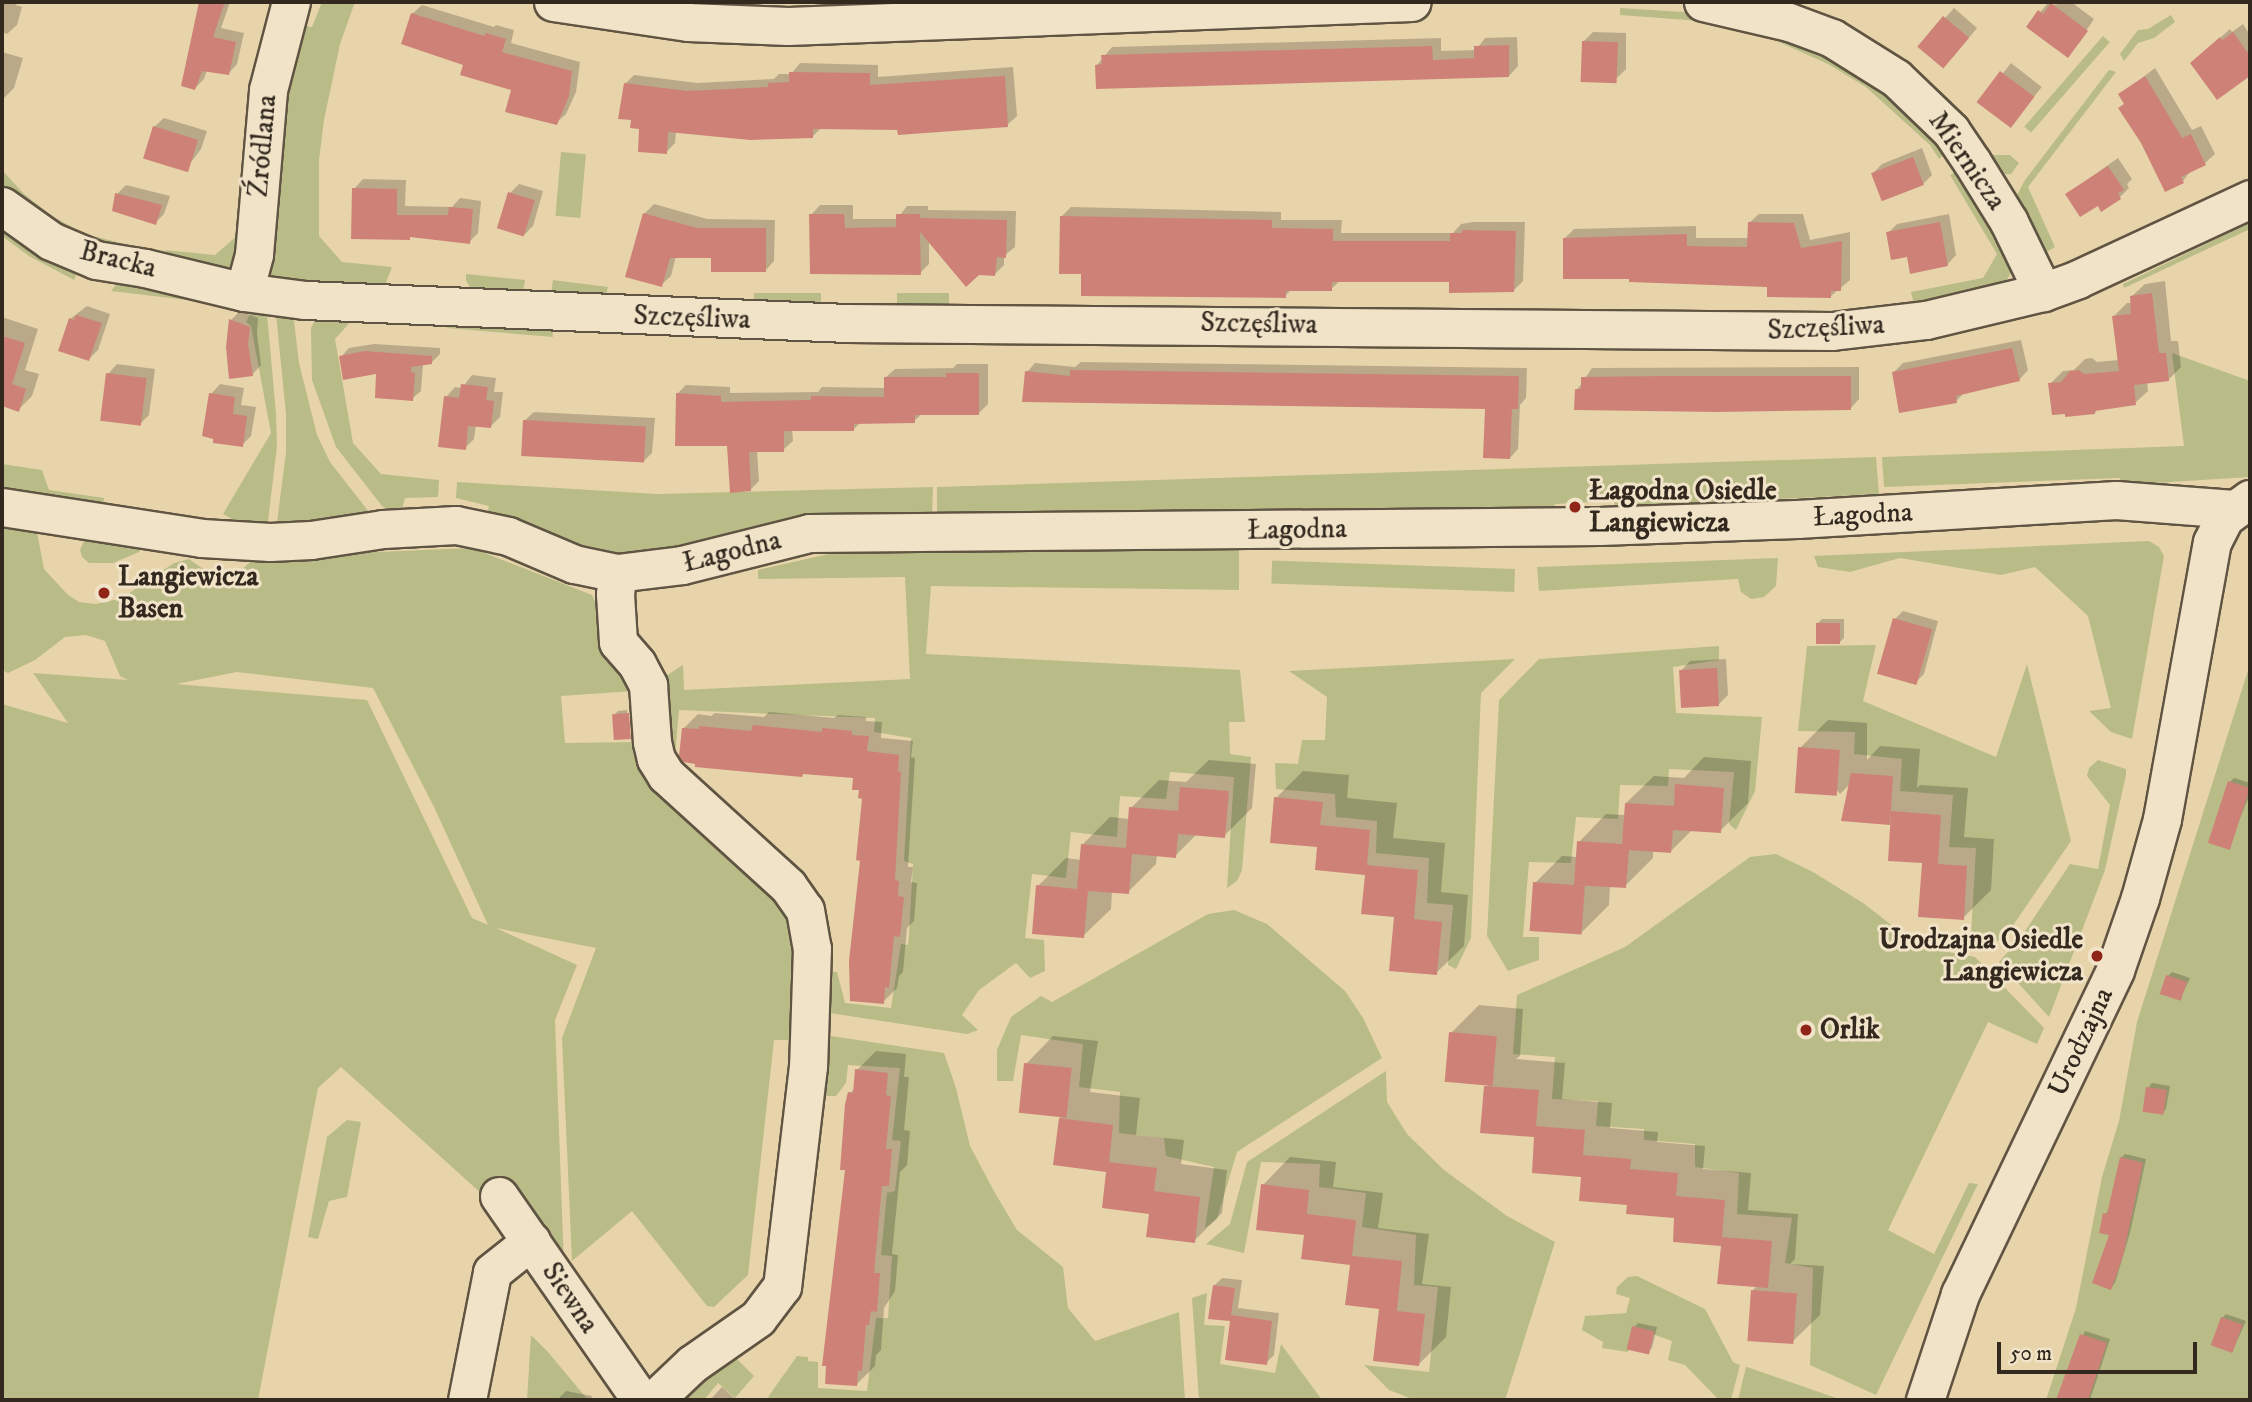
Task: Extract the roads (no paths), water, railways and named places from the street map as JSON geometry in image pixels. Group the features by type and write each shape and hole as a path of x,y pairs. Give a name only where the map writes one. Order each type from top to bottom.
{"street":[{"name":"Źródlana","path":"244,292 254,254 266,101 272,67 291,2"},
{"path":"553,2 665,20 778,26 1412,2"},
{"name":"Miernicza","path":"1703,2 1778,18 1832,38 1896,78 1951,131 2009,222 2043,292"},
{"name":"Szczęśliwa","path":"244,292 305,300 722,320 1697,331 1874,328 1926,320 2043,292 2250,199"},
{"name":"Bracka","path":"2,206 51,242 96,260 145,268 244,292"},
{"name":"Łagodna","path":"2,507 202,538 270,542 456,525 508,536 574,564 617,573 682,565 809,533 1599,526 1797,519 2116,500 2242,504"},
{"name":"Urodzajna","path":"1925,1400 1960,1294 2115,970 2140,898 2162,819 2212,542 2225,517 2242,504"},
{"path":"617,573 615,594 618,642 637,663 648,685 652,742 656,759 666,775 788,886 805,910 812,948 808,1066 782,1286 758,1318 692,1364 654,1400"},
{"name":"Siewna","path":"499,1196 641,1400"},
{"path":"467,1400 492,1272 531,1241"}],"place":[{"name":"Łagodna Osiedle Langiewicza","path":"1575,507"},
{"name":"Langiewicza Basen","path":"104,593"},
{"name":"Urodzajna Osiedle Langiewicza","path":"2097,956"},
{"name":"Orlik","path":"1806,1030"}]}
